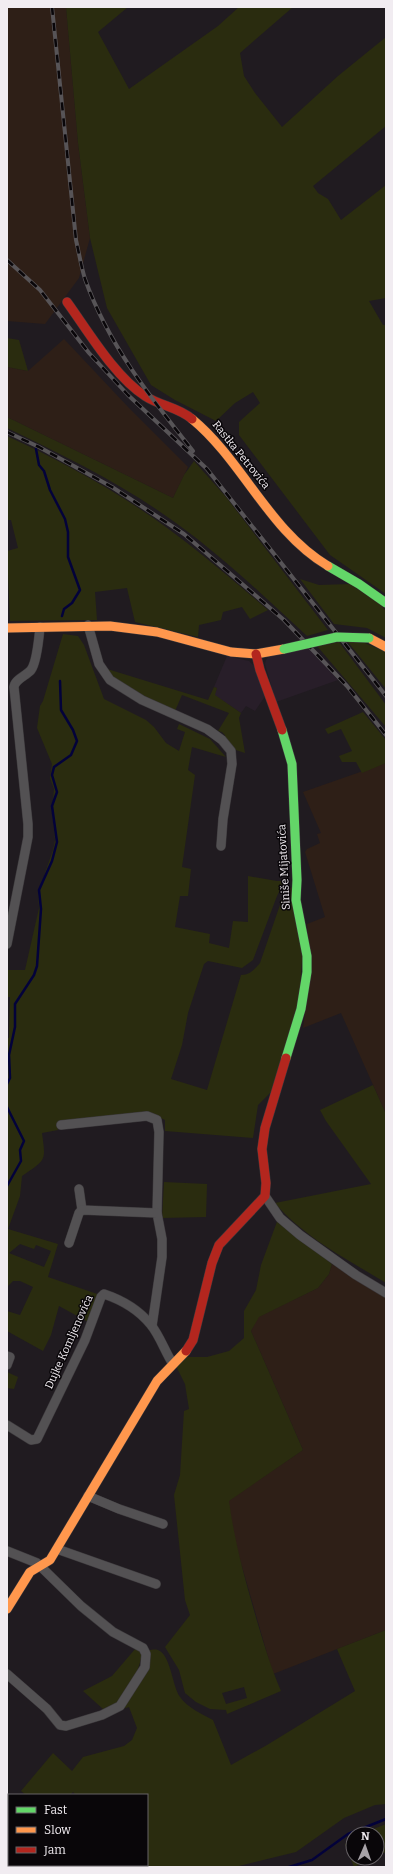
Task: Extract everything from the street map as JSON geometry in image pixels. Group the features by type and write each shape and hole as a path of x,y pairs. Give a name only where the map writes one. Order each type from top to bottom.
{"street":[{"name":"Rastka Petrovića","path":"67,302 118,371 131,384 146,397 185,413 208,432 277,520 301,546 313,557 359,584 386,603"},
{"path":"88,625 99,664 110,680 142,700 207,729 222,740 231,751 232,764 223,819 221,846"},
{"path":"7,628 88,625 135,628 157,632 231,652 256,654 349,636 369,638 386,647"},
{"path":"7,944 28,837 28,824 14,687 15,683 32,668 40,636 40,627"},
{"name":"Siniše Mijatovića","path":"256,654 260,670 276,710 292,764 297,880 296,900 307,956 307,972 301,1009 265,1128 262,1149 265,1196"},
{"path":"61,1125 147,1116 157,1120 159,1132 157,1213 162,1239 162,1257 152,1326"},
{"path":"69,1244 80,1211 82,1210 80,1189"},
{"path":"7,1609 30,1572 49,1562 157,1381 184,1354 194,1340 212,1263 219,1245 265,1196 280,1218 300,1235 356,1275 386,1293"},
{"path":"82,1210 157,1213"},
{"name":"Dujke Komljenovića","path":"7,1425 31,1440 37,1439 85,1340 102,1296 107,1295 130,1306 152,1326 173,1364"},
{"path":"7,1356 10,1357 7,1365"},
{"path":"88,1496 119,1510 163,1524"},
{"path":"57,1550 156,1584"},
{"path":"7,1551 37,1563 81,1606 113,1632 142,1648 146,1654 146,1667 120,1706 102,1714 66,1726 60,1725 47,1709 7,1674"}],"shaded area":[{"path":"7,7 66,7 78,143 90,238 79,278 45,324 7,321"},
{"path":"64,339 129,408 188,467 173,498 7,417 7,367 28,371"},
{"path":"308,647 338,680 276,702 265,664 266,660 269,656"},
{"path":"227,656 249,661 255,667 268,692 255,711 246,706 241,713 214,695 217,688 214,687"},
{"path":"386,763 386,1114 341,1013 303,1028 310,977 307,924 325,917 305,852 307,849 320,843 317,834 321,833 303,792"},
{"path":"332,1264 386,1298 386,1630 273,1674 235,1542 228,1501 303,1450 251,1331 258,1317 318,1288 329,1274"}],"green space":[{"path":"66,7 128,7 98,32 129,89 218,26 239,7 293,7 240,53 244,76 255,93 282,127 338,76 386,37 386,126 313,186 318,193 328,199 341,220 386,185 386,298 369,301 383,325 386,325 386,594 330,555 239,435 239,422 260,403 253,392 235,403 216,421 175,400 151,385 107,308 90,238 78,143"},
{"path":"7,338 19,340 28,371 7,367"},
{"path":"7,417 173,498 184,475 194,461 226,497 328,630 307,636 227,563 176,523 136,496 115,484 72,460 7,428"},
{"path":"7,436 106,487 137,507 188,544 268,610 250,619 242,607 223,612 221,620 199,625 198,637 135,622 127,588 95,592 97,620 10,621 7,551 18,548 11,520 7,520"},
{"path":"300,579 319,585 350,584 380,604 386,611 386,638 367,628 334,624"},
{"path":"63,634 78,636 84,645 104,699 146,720 154,727 166,743 179,751 185,732 177,729 179,724 210,739 226,757 192,747 188,770 195,775 182,867 191,869 188,896 180,896 175,927 210,934 209,943 229,948 233,921 248,922 248,876 277,881 290,881 280,890 277,896 253,960 242,968 208,961 204,964 188,1013 182,1045 171,1079 207,1090 241,975 254,970 260,963 285,892 293,886 303,946 299,1000 272,1091 258,1105 253,1138 165,1131 165,1120 150,1113 57,1123 58,1130 42,1133 44,1155 40,1163 22,1176 20,1196 8,1229 58,1244 48,1277 100,1295 90,1323 59,1306 51,1335 43,1351 7,1331 7,1311 20,1315 33,1287 20,1281 13,1281 7,1287 7,1038 9,1038 10,997 7,997 7,970 25,970 39,908 38,893 55,840 51,805 54,789 50,778 52,764 37,728 40,706 43,701","holes":["20,1244 34,1249 36,1245 51,1251 44,1267 9,1253"]},
{"path":"347,641 365,643 386,652 386,689"},
{"path":"339,642 386,705 386,727 317,646"},
{"path":"104,668 208,700 214,687 217,688 215,695 241,713 239,718 245,753 236,750 225,739 225,735 218,731 229,713 182,695 175,711 117,683"},
{"path":"363,712 386,740 386,763 362,773 356,762 342,762 339,756 352,751 341,729 328,734 325,729"},
{"path":"373,1085 386,1114 386,1283 313,1237 287,1216 275,1203 371,1184 326,1121 320,1110"},
{"path":"164,1182 207,1184 206,1217 162,1218"},
{"path":"278,1219 332,1264 329,1274 318,1288 259,1317 251,1331 303,1450 229,1501 237,1547 248,1591 268,1656 281,1691 227,1714 226,1710 210,1709 196,1702 185,1693 179,1670 165,1647 190,1615 185,1600 174,1495 180,1475 184,1411 189,1409 185,1384 176,1366 186,1357 207,1357 229,1351 244,1338 244,1311 256,1290 261,1265","holes":["244,1687 247,1698 226,1704 222,1693"]},
{"path":"7,1372 18,1377 14,1389 7,1388"},
{"path":"386,1630 386,1804 375,1805 344,1818 296,1852 235,1867 71,1867 148,1866 148,1794 75,1794 73,1792 71,1794 25,1794 21,1791 53,1753 72,1771 83,1757 124,1746 132,1740 137,1728 129,1707 122,1709 141,1681 147,1666 149,1650 158,1650 166,1658 177,1692 183,1701 213,1720 231,1765 267,1745 355,1691 337,1649"},
{"path":"136,1648 142,1652 137,1672 130,1687 117,1703 103,1709 83,1691 112,1676"},
{"path":"386,1824 385,1852 385,1826 381,1826"}],"waterway":[{"path":"36,449 39,465 44,471 50,490 65,519 68,532 68,557 80,590 72,603 64,609 62,616"},
{"path":"7,1084 10,1078 9,1055 15,1027 15,1004 34,975 37,966 41,909 39,890 52,861 57,842 52,806 57,792 52,775 54,767 71,755 77,741 73,730 61,710 60,681"},
{"path":"7,1107 24,1141 20,1150 21,1161 7,1186"},
{"path":"289,1867 312,1860 348,1834 386,1819"}],"railway":[{"path":"52,7 76,240 85,279 94,303 118,348 146,390 193,451"},
{"path":"7,260 40,290 89,353 128,395 207,469 386,696"},
{"path":"7,432 39,447 112,487 184,534 284,620 347,686 386,735"}],"traffic: fast":[{"path":"328,566 359,584 386,603"},
{"path":"284,649 337,637 369,638"},
{"path":"282,730 292,764 297,880 296,900 307,956 307,972 301,1009 286,1058"}],"traffic: slow":[{"path":"192,419 210,436 272,515 289,534 307,551 328,566"},
{"path":"7,628 110,626 157,632 231,652 256,654 284,649"},
{"path":"369,638 386,647"},
{"path":"7,1609 30,1572 50,1560 157,1381 186,1351"}],"traffic: jam":[{"path":"67,302 113,366 134,388 145,396 181,412 192,419"},
{"path":"256,654 260,670 282,730"},
{"path":"186,1351 193,1340 212,1263 219,1245 265,1196 266,1183 262,1149 265,1128 286,1058"}]}
